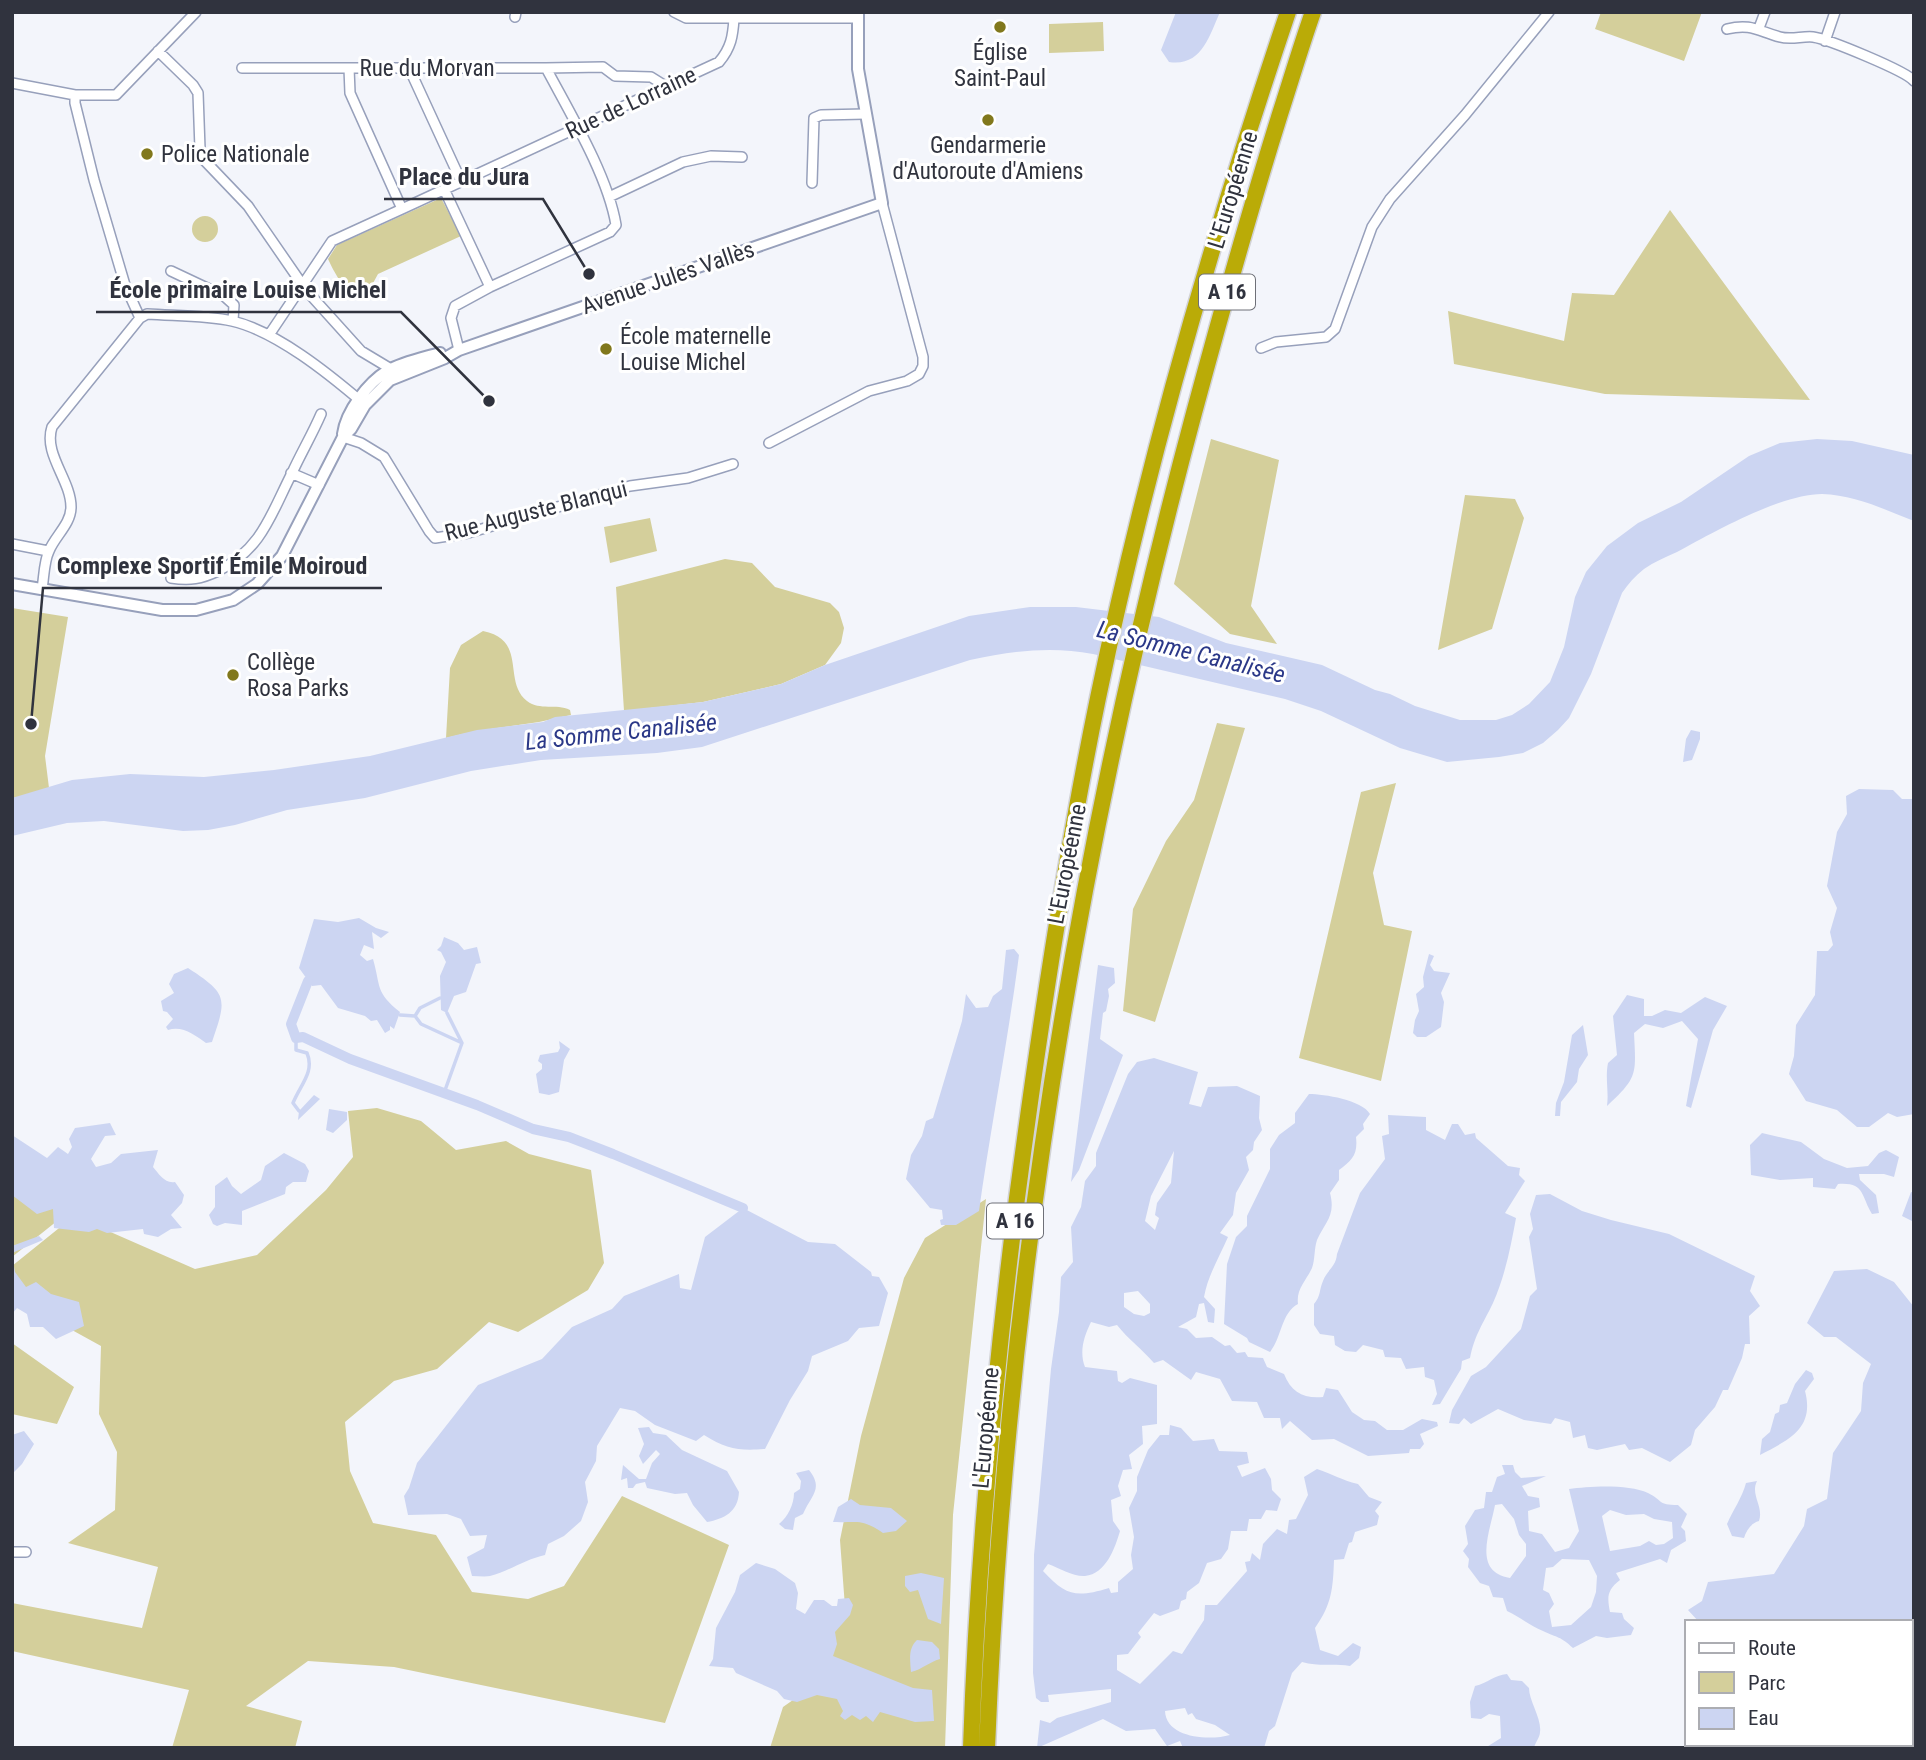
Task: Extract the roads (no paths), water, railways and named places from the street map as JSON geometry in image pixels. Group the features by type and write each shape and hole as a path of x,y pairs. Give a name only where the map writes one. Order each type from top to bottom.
{"highway":[{"name":"L'Européenne","path":"971,1748 983,1527 1012,1246 1046,991 1098,699 1127,569 1213,248 1288,12"},
{"name":"L'Européenne","path":"987,1748 1007,1432 1031,1222 1061,1015 1122,705 1152,575 1237,254 1313,12"}],"street":[{"path":"12,83 75,95 116,95 195,12"},
{"path":"1261,348 1276,342 1326,337 1335,329 1371,227 1390,199 1465,115 1549,12"},
{"path":"1759,28 1765,12"},
{"path":"1825,41 1835,12"},
{"path":"674,13 686,18 858,15 858,69 865,114 882,203 923,366 919,374 907,381 869,391 769,443"},
{"name":"Rue de Lorraine","path":"269,335 332,241 719,62 728,53 732,43 734,18"},
{"path":"1727,29 1742,26 1759,28 1783,38 1814,37 1914,80"},
{"path":"158,51 198,93 200,149 204,159 248,206 302,285 361,351 391,369"},
{"name":"Rue du Morvan","path":"242,68 603,67 615,76 651,77 667,87"},
{"path":"349,68 350,93 402,209"},
{"path":"409,68 461,181"},
{"path":"456,351 451,318 455,306 610,232 616,225 610,197 578,127 546,68"},
{"path":"75,95 94,180 125,285 140,318"},
{"path":"812,183 814,118 821,115 865,114"},
{"path":"610,197 683,162 710,156 742,157"},
{"path":"444,189 490,287"},
{"name":"Avenue Jules Vallès","path":"379,383 391,369 440,353 456,351 882,203"},
{"path":"172,271 223,296 234,305 233,321"},
{"path":"42,589 48,551 68,520 71,508 50,435 52,427 140,318 147,314 233,321 269,335 362,402"},
{"name":"Avenue Jules Vallès","path":"379,383 445,358 456,351"},
{"path":"12,583 163,610 196,610 218,605 247,593 276,564 343,437 351,429 362,402 379,383"},
{"path":"172,578 191,582 235,563 248,552 283,495 291,473 321,414"},
{"name":"Rue Auguste Blanqui","path":"343,437 361,443 384,457 435,538 464,534 630,486 688,478 733,464"},
{"path":"291,473 318,485"},
{"path":"12,544 48,551"},
{"path":"12,1552 26,1552"}],"water":[{"path":"1176,12 1220,12 1207,40 1196,55 1189,60 1169,62 1161,50"},
{"name":"La Somme Canalisée","path":"1817,439 1852,441 1914,455 1914,521 1846,497 1822,494 1806,496 1768,507 1652,564 1638,574 1622,593 1591,674 1569,718 1543,743 1523,753 1447,762 1400,748 1321,711 1285,699 1093,654 1062,650 1032,651 970,660 702,747 657,753 541,760 471,771 365,798 287,810 208,830 183,831 104,821 67,823 12,836 12,798 72,780 130,774 204,777 274,770 370,756 477,730 543,722 555,717 703,702 781,684 825,665 969,616 1030,607 1076,607 1159,617 1226,643 1322,665 1415,706 1460,720 1496,720 1512,715 1529,704 1550,682 1564,647 1575,597 1586,572 1607,546 1638,523 1681,502 1749,456 1780,443"},
{"path":"1691,730 1700,732 1700,739 1692,760 1683,762 1686,739"},
{"path":"1859,789 1893,790 1902,799 1914,799 1914,1114 1897,1117 1888,1113 1869,1127 1857,1127 1837,1110 1806,1101 1789,1074 1794,1056 1796,1025 1815,995 1817,951 1828,951 1833,945 1830,932 1837,908 1827,886 1837,832 1847,814 1846,796"},
{"path":"359,918 389,932 381,938 372,932 374,949 364,945 360,955 367,961 373,959 383,994 400,1012 394,1029 390,1026 390,1030 385,1033 377,1020 371,1021 365,1016 338,1008 321,985 312,986 299,968 314,919 338,922"},
{"path":"444,937 458,943 464,950 477,947 481,963 476,964 466,992 454,996 447,1013 441,1010 440,976 446,962 437,950"},
{"path":"1014,949 1019,955 979,1211 956,1225 941,1225 942,1210 930,1208 906,1179 911,1155 922,1136 926,1121 933,1118 962,1021 966,994 976,1008 988,1007 993,996 1002,989 1006,950"},
{"path":"1429,954 1434,956 1430,965 1434,971 1450,973 1441,993 1444,1002 1441,1027 1426,1037 1417,1037 1413,1033 1419,1011 1416,994 1424,987 1423,977"},
{"path":"1098,965 1114,968 1115,983 1108,989 1100,1039 1123,1055 1079,1170 1071,1182"},
{"path":"188,968 211,984 221,998 220,1016 212,1042 206,1043 188,1032 168,1030 166,1027 173,1019 163,1011 161,1001 174,993 169,984 174,974"},
{"path":"1627,995 1644,999 1644,1016 1652,1016 1665,1010 1681,1013 1705,997 1727,1006 1713,1030 1691,1108 1686,1106 1698,1039 1682,1021 1663,1028 1645,1024 1634,1033 1633,1074 1625,1088 1607,1106 1608,1063 1617,1055 1613,1016"},
{"path":"1583,1025 1588,1055 1579,1069 1577,1082 1561,1102 1560,1116 1555,1116 1572,1035"},
{"path":"559,1041 570,1049 564,1060 559,1092 549,1095 539,1093 536,1074 542,1069 542,1064 538,1061 540,1055 558,1052"},
{"path":"1154,1058 1198,1072 1189,1104 1201,1107 1208,1087 1237,1086 1260,1096 1259,1118 1262,1130 1254,1142 1253,1150 1246,1157 1249,1170 1236,1193 1233,1215 1220,1233 1228,1237 1204,1297 1215,1309 1214,1323 1208,1322 1204,1303 1199,1304 1196,1317 1178,1327 1187,1329 1196,1338 1212,1337 1225,1346 1230,1345 1237,1353 1245,1352 1248,1357 1263,1358 1267,1367 1284,1374 1294,1390 1304,1395 1323,1397 1326,1388 1338,1390 1352,1412 1364,1420 1375,1421 1387,1430 1403,1430 1422,1419 1437,1422 1438,1426 1420,1434 1424,1444 1420,1449 1410,1449 1409,1453 1368,1456 1334,1439 1312,1440 1290,1421 1282,1429 1280,1418 1264,1418 1257,1402 1232,1401 1220,1379 1196,1372 1191,1380 1163,1360 1154,1363 1117,1325 1109,1327 1091,1322 1083,1344 1085,1367 1117,1371 1118,1381 1122,1383 1130,1378 1157,1385 1157,1424 1142,1426 1143,1444 1129,1455 1132,1469 1123,1470 1118,1486 1121,1496 1111,1500 1113,1521 1120,1531 1108,1559 1099,1571 1085,1576 1071,1574 1048,1564 1043,1571 1058,1586 1080,1594 1109,1588 1111,1593 1118,1592 1118,1582 1133,1569 1131,1555 1134,1537 1129,1508 1137,1491 1137,1477 1148,1450 1160,1435 1169,1435 1170,1425 1181,1428 1193,1441 1214,1439 1219,1451 1247,1452 1249,1463 1237,1466 1242,1477 1265,1468 1271,1479 1272,1490 1281,1499 1277,1511 1266,1510 1261,1519 1249,1519 1247,1531 1231,1531 1228,1549 1221,1559 1207,1563 1199,1583 1187,1592 1179,1609 1160,1616 1154,1613 1138,1633 1141,1637 1128,1654 1117,1655 1117,1670 1140,1684 1173,1651 1182,1654 1204,1620 1205,1605 1217,1605 1247,1571 1245,1562 1250,1561 1252,1553 1260,1560 1263,1544 1277,1529 1287,1534 1289,1520 1296,1519 1308,1495 1304,1477 1317,1469 1358,1484 1369,1497 1382,1502 1375,1511 1379,1516 1377,1525 1355,1532 1344,1559 1334,1560 1330,1596 1315,1628 1320,1650 1338,1656 1353,1643 1361,1647 1359,1658 1350,1666 1302,1662 1292,1673 1275,1726 1269,1731 1264,1748 1183,1748 1180,1741 1167,1746 1155,1729 1126,1731 1103,1719 1037,1748 1040,1720 1050,1723 1057,1718 1111,1702 1111,1689 1048,1695 1049,1702 1041,1702 1036,1698 1033,1673 1034,1555 1061,1277 1073,1262 1071,1227 1081,1207 1085,1181 1096,1166 1096,1153 1128,1074 1137,1062","holes":["1174,1151 1171,1183 1157,1203 1155,1215 1159,1218 1155,1230 1145,1221 1151,1196","1138,1291 1150,1304 1150,1313 1144,1316 1134,1314 1124,1307 1124,1293","1185,1708 1188,1715 1192,1713 1196,1719 1215,1725 1230,1735 1211,1738 1180,1732 1167,1720 1165,1711"]},
{"path":"1309,1094 1351,1102 1370,1114 1363,1124 1364,1129 1356,1137 1353,1156 1339,1170 1339,1180 1330,1193 1331,1213 1317,1240 1313,1265 1300,1289 1298,1304 1288,1313 1270,1352 1249,1342 1224,1324 1227,1264 1236,1237 1247,1226 1247,1216 1270,1169 1270,1149 1279,1135 1295,1123 1295,1113"},
{"path":"314,1095 320,1099 298,1120 299,1111"},
{"path":"329,1109 347,1112 347,1120 333,1133 326,1130"},
{"path":"1388,1115 1426,1117 1426,1130 1445,1140 1452,1124 1458,1124 1465,1135 1475,1133 1476,1138 1508,1166 1520,1168 1519,1175 1525,1181 1505,1213 1516,1218 1497,1293 1470,1358 1462,1361 1461,1369 1440,1404 1432,1405 1437,1394 1434,1380 1425,1377 1424,1367 1406,1369 1401,1358 1385,1357 1383,1350 1363,1345 1356,1352 1345,1351 1335,1345 1334,1336 1320,1334 1314,1325 1314,1304 1325,1277 1335,1262 1360,1193 1385,1159 1382,1136 1389,1134"},
{"path":"110,1123 116,1135 105,1136 91,1159 96,1167 111,1163 121,1154 158,1150 153,1167 165,1180 175,1182 184,1195 182,1203 171,1215 182,1228 171,1229 158,1237 144,1234 143,1229 107,1233 97,1229 89,1232 54,1228 53,1209 37,1214 12,1195 12,1135 47,1158 58,1147 68,1154 72,1147 69,1139 75,1128"},
{"path":"1762,1133 1801,1142 1824,1159 1847,1168 1868,1166 1879,1153 1886,1150 1899,1157 1894,1177 1884,1174 1859,1174 1860,1180 1876,1195 1879,1213 1872,1214 1861,1191 1853,1185 1838,1184 1835,1189 1813,1187 1813,1178 1780,1180 1751,1175 1750,1145"},
{"path":"284,1153 305,1164 309,1171 306,1182 293,1182 286,1187 285,1194 242,1211 242,1225 213,1224 209,1215 215,1207 215,1186 227,1177 241,1194 261,1180 265,1166"},
{"path":"1911,1192 1914,1193 1914,1222 1902,1216"},
{"path":"1550,1194 1582,1211 1669,1234 1755,1276 1750,1291 1760,1306 1749,1316 1750,1344 1745,1344 1728,1390 1723,1390 1715,1407 1695,1430 1691,1445 1670,1462 1642,1448 1629,1450 1625,1444 1597,1450 1588,1448 1585,1435 1573,1438 1570,1422 1555,1418 1551,1424 1524,1420 1498,1409 1471,1424 1464,1418 1459,1424 1449,1423 1452,1410 1471,1376 1486,1367 1521,1329 1530,1296 1537,1289 1529,1237 1533,1229 1530,1214 1536,1195"},
{"path":"743,1208 808,1242 835,1244 871,1272 872,1276 879,1277 888,1293 879,1326 859,1328 848,1341 812,1356 808,1371 765,1449 733,1448 704,1435 696,1441 655,1425 635,1411 620,1408 597,1446 596,1461 585,1482 588,1502 581,1521 564,1536 548,1544 545,1555 490,1576 472,1576 467,1557 484,1548 487,1535 470,1536 461,1519 447,1514 408,1515 404,1496 417,1463 478,1385 542,1359 572,1327 612,1309 624,1296 679,1274 680,1288 691,1290 705,1237"},
{"path":"39,1236 43,1240 12,1253 12,1246"},
{"path":"12,1256 15,1272 26,1287 36,1282 51,1294 79,1302 84,1326 56,1339 43,1327 30,1327 27,1314 17,1308 12,1314"},
{"path":"1867,1269 1894,1282 1914,1307 1912,1696 1912,1620 1697,1620 1688,1610 1702,1601 1708,1582 1774,1574 1804,1526 1807,1509 1827,1499 1833,1453 1861,1411 1863,1383 1871,1364 1836,1337 1824,1337 1807,1323 1834,1271"},
{"path":"1806,1370 1812,1373 1814,1379 1805,1391 1807,1404 1803,1424 1789,1438 1760,1455 1762,1439 1770,1432 1775,1414 1779,1412 1780,1405 1787,1403 1795,1384"},
{"path":"649,1427 653,1433 666,1435 682,1450 727,1471 739,1492 736,1505 729,1513 707,1522 687,1493 675,1494 647,1488 645,1482 628,1488 627,1478 621,1480 623,1465 639,1479 646,1479 652,1463 660,1454 656,1450 643,1464 639,1456 644,1444 638,1428"},
{"path":"24,1431 34,1444 22,1464 12,1474 12,1435"},
{"path":"1502,1465 1513,1465 1521,1478 1546,1476 1522,1486 1528,1496 1539,1498 1540,1507 1528,1511 1529,1531 1542,1534 1555,1552 1569,1548 1579,1531 1569,1489 1609,1486 1631,1488 1648,1493 1663,1503 1678,1505 1687,1514 1681,1527 1685,1531 1686,1541 1671,1550 1667,1563 1660,1559 1616,1573 1620,1580 1609,1594 1610,1612 1622,1613 1624,1619 1634,1628 1631,1635 1607,1638 1596,1636 1573,1648 1562,1639 1507,1611 1503,1598 1493,1597 1489,1586 1480,1583 1468,1567 1469,1559 1463,1551 1468,1544 1465,1526 1475,1510 1484,1508 1486,1492 1492,1492 1497,1477 1505,1474","holes":["1502,1504 1514,1519 1519,1535 1526,1544 1526,1556 1510,1578 1498,1574 1487,1559 1486,1549 1495,1505","1610,1510 1626,1515 1644,1514 1672,1522 1673,1538 1664,1544 1656,1545 1649,1541 1640,1546 1610,1551 1602,1516","1562,1559 1589,1560 1597,1576 1591,1607 1571,1625 1552,1627 1549,1611 1554,1604 1549,1593 1543,1590 1546,1568 1553,1567"]},
{"path":"809,1470 816,1482 815,1492 803,1514 795,1518 793,1530 785,1529 779,1524 790,1510 794,1493 800,1489 801,1481 796,1473"},
{"path":"1757,1481 1755,1491 1760,1510 1759,1521 1749,1528 1744,1538 1732,1536 1727,1524 1746,1483"},
{"path":"851,1499 860,1505 891,1508 907,1521 896,1531 883,1533 864,1523 833,1522 838,1507"},
{"path":"756,1563 775,1569 795,1583 798,1593 796,1609 805,1614 814,1600 824,1600 837,1606 838,1599 849,1598 853,1605 850,1615 835,1632 837,1644 833,1656 913,1688 932,1690 934,1721 915,1722 880,1712 873,1722 866,1716 860,1720 852,1715 845,1720 840,1716 843,1711 837,1699 817,1695 797,1702 784,1699 777,1691 736,1673 733,1668 709,1666 713,1659 716,1628 735,1592 740,1575"},
{"path":"921,1573 944,1578 941,1624 928,1619 918,1590 910,1592 905,1586 905,1576"},
{"path":"917,1640 932,1642 939,1649 940,1659 911,1672 911,1650"},
{"path":"1507,1674 1511,1680 1522,1681 1529,1688 1540,1727 1534,1748 1485,1748 1501,1738 1500,1716 1489,1714 1481,1719 1471,1718 1470,1702 1475,1686"}],"waterway":[{"path":"308,981 291,1024 296,1038 303,1037 350,1059 477,1105 533,1129 569,1137 743,1208"},
{"path":"400,1015 415,1016 420,1008 440,998"},
{"path":"444,1093 462,1043 447,1013"},
{"path":"415,1016 421,1024 460,1042"},
{"path":"296,1038 296,1050 307,1053 309,1060 306,1078 293,1103 299,1111"}],"place":[{"name":"Église Saint-Paul","path":"1000,27"},
{"name":"Gendarmerie d'Autoroute d'Amiens","path":"988,120"},
{"name":"Police Nationale","path":"147,154"},
{"name":"Place du Jura","path":"589,274"},
{"name":"École maternelle Louise Michel","path":"606,349"},
{"name":"École primaire Louise Michel","path":"489,401"},
{"name":"Collège Rosa Parks","path":"233,675"},
{"name":"Complexe Sportif Émile Moiroud","path":"31,724"}]}
